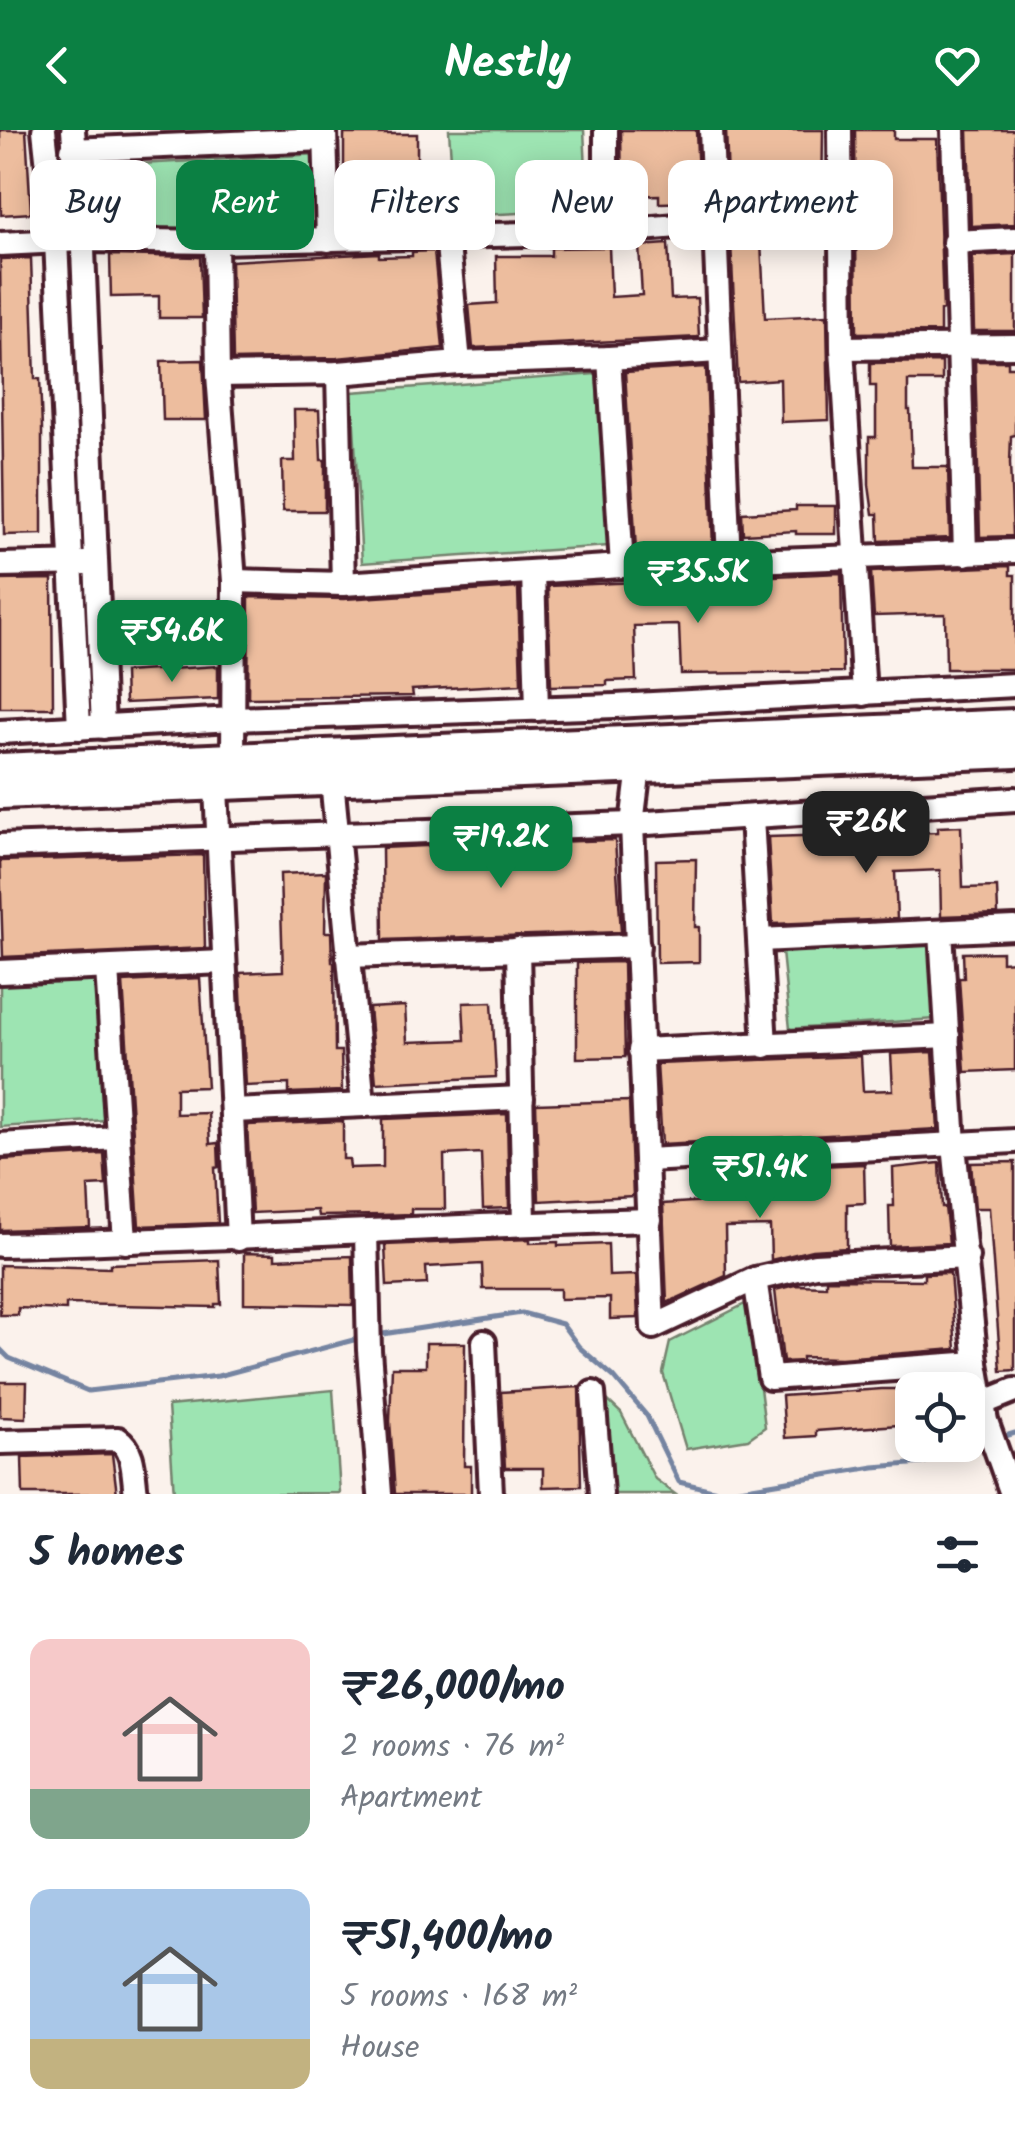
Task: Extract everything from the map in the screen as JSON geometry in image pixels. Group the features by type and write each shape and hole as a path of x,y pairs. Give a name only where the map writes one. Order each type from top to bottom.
{"main road":[{"path":"0,793 221,767 332,780 1015,725"},
{"path":"0,769 221,767 636,754 1015,752"}],"street":[{"path":"44,130 47,160"},
{"path":"606,130 606,160"},
{"path":"711,130 712,160"},
{"path":"840,130 841,160"},
{"path":"953,130 964,554"},
{"path":"73,140 325,134 328,240"},
{"path":"954,242 1015,238"},
{"path":"314,240 334,240"},
{"path":"0,244 30,242"},
{"path":"56,250 79,728"},
{"path":"82,250 103,727"},
{"path":"216,250 218,375 234,581 233,719 221,767 218,837 238,1239"},
{"path":"448,250 459,363"},
{"path":"715,250 730,562"},
{"path":"842,250 842,348 864,694"},
{"path":"842,348 1015,346"},
{"path":"218,375 338,373 718,351"},
{"path":"610,358 622,566"},
{"path":"338,373 343,584"},
{"path":"234,581 343,584 622,566 1015,551"},
{"path":"0,566 96,563"},
{"path":"534,572 537,709"},
{"path":"0,732 1015,685"},
{"path":"615,706 636,754 632,824 653,1327 755,1279 815,1265 968,1256"},
{"path":"332,780 363,1104"},
{"path":"0,846 632,824 1015,798"},
{"path":"752,817 765,1046"},
{"path":"760,940 1015,928"},
{"path":"941,932 954,1145 978,1372"},
{"path":"348,956 638,946"},
{"path":"518,949 524,1223"},
{"path":"0,972 224,962"},
{"path":"107,969 125,1242"},
{"path":"640,1050 948,1036"},
{"path":"232,1111 522,1098"},
{"path":"0,1145 116,1138"},
{"path":"646,1160 1015,1141"},
{"path":"0,1245 238,1239 650,1220"},
{"path":"366,1233 380,1494"},
{"path":"755,1279 770,1378 976,1363"},
{"path":"484,1342 491,1494"},
{"path":"1012,1494 985,1412 1015,1390"},
{"path":"592,1393 601,1494"},
{"path":"0,1442 118,1439 126,1444 130,1454 136,1494"}],"green space":[{"path":"449,130 584,130 586,160 515,160 515,213 495,214 495,160 451,160"},
{"path":"319,154 325,224 314,224 314,160 211,160"},
{"path":"176,162 176,230 156,231 156,163"},
{"path":"596,374 608,546 362,563 352,392"},
{"path":"933,943 935,1019 790,1029 782,952"},
{"path":"99,980 106,1120 0,1127 0,984"},
{"path":"749,1302 765,1427 748,1439 686,1449 663,1373 670,1342"},
{"path":"333,1390 340,1493 174,1494 168,1406"},
{"path":"605,1398 621,1413 655,1479 675,1494 614,1494"}],"building":[{"path":"0,130 26,130 30,213 1,215"},
{"path":"621,130 696,130 697,160 668,160 668,203 659,203 659,195 648,195 648,160 621,160"},
{"path":"726,130 823,130 823,160 727,160"},
{"path":"855,130 894,130 894,139 937,139 943,310 940,332 857,333 856,250 893,250 893,160 855,160"},
{"path":"968,130 1015,130 1015,224 971,226"},
{"path":"344,134 417,134 417,160 344,160"},
{"path":"668,244 671,299 697,298 699,337 473,348 469,305 497,303 496,256 551,256 551,250 609,250 611,297 642,295 639,250 648,250 648,245"},
{"path":"731,250 761,250 765,318 827,315 829,420 781,422 780,379 738,382"},
{"path":"434,251 443,348 337,358 233,360 231,261 379,253 379,257 412,256 412,252"},
{"path":"1015,254 1015,331 974,331 972,256"},
{"path":"110,255 200,257 202,318 159,318 159,296 111,297"},
{"path":"31,258 35,379 40,379 42,429 42,534 4,535 0,259"},
{"path":"203,360 206,420 163,420 161,361"},
{"path":"975,361 1008,361 1008,367 1015,367 1015,435 1011,436 1010,463 1013,536 980,537"},
{"path":"942,362 942,381 908,381 908,410 912,467 948,467 950,538 879,541 878,514 873,514 869,485 869,437 876,437 876,386 870,386 870,363"},
{"path":"706,367 713,548 636,550 625,372"},
{"path":"294,410 319,410 321,460 325,460 325,511 283,511 282,461 295,461"},
{"path":"796,506 836,506 836,534 743,534 742,513 796,510"},
{"path":"1010,566 1010,575 1015,575 1015,669 946,669 945,614 874,616 871,572"},
{"path":"841,573 843,672 681,674 679,625 634,626 636,680 551,686 548,586"},
{"path":"52,579 53,708 0,708 0,580"},
{"path":"518,588 521,684 412,690 413,696 248,698 249,597 344,599"},
{"path":"218,666 218,699 125,703 124,672"},
{"path":"961,826 963,888 997,887 998,914 941,916 940,870 895,872 897,919 773,924 768,837 938,832 938,827"},
{"path":"615,840 621,932 383,940 382,848 447,845 447,849 477,850 516,848 516,843"},
{"path":"203,855 205,948 3,957 0,861"},
{"path":"696,859 699,962 657,963 656,860"},
{"path":"326,872 325,932 331,932 335,1051 341,1051 342,1091 289,1093 289,1084 246,1086 240,973 283,971 280,874"},
{"path":"1002,952 1002,962 1015,961 1015,1070 965,1072 959,978 964,978 963,953"},
{"path":"623,962 625,1057 577,1058 577,963"},
{"path":"200,978 207,1087 176,1088 176,1114 208,1113 210,1144 218,1143 218,1223 139,1226 123,982"},
{"path":"492,1002 496,1077 376,1083 369,1008 405,1006 407,1042 465,1040 463,1003"},
{"path":"933,1052 938,1129 662,1144 657,1064 861,1056 863,1091 893,1090 891,1054"},
{"path":"629,1101 633,1196 539,1201 536,1104"},
{"path":"507,1114 509,1208 483,1209 481,1153 444,1155 445,1209 411,1209 411,1214 383,1215 318,1216 317,1210 252,1213 247,1125 343,1121 343,1159 349,1159 350,1168 383,1167 383,1119"},
{"path":"104,1154 106,1185 88,1186 90,1227 0,1230 0,1160"},
{"path":"1015,1162 1015,1370 1001,1371 989,1208 975,1208 971,1163"},
{"path":"940,1163 949,1243 890,1246 893,1168"},
{"path":"864,1164 865,1203 847,1204 847,1248 812,1250 771,1260 770,1226 725,1227 726,1276 667,1303 663,1204 722,1200 721,1182 775,1178 775,1168"},
{"path":"530,1239 530,1243 558,1242 558,1246 608,1244 609,1276 636,1275 638,1318 610,1319 610,1298 560,1299 560,1289 483,1289 482,1264 426,1267 427,1284 387,1286 385,1245"},
{"path":"244,1253 275,1254 275,1259 352,1256 353,1305 244,1303"},
{"path":"219,1260 221,1304 215,1307 66,1304 66,1310 18,1308 18,1315 0,1315 0,1265 110,1268 110,1264"},
{"path":"950,1273 956,1349 841,1358 802,1357 802,1361 783,1362 775,1290 795,1285 826,1286 826,1279 924,1280 924,1274"},
{"path":"426,1343 465,1343 464,1466 471,1466 471,1494 395,1494 390,1421 392,1367 426,1367"},
{"path":"0,1382 27,1382 26,1418 0,1417"},
{"path":"579,1387 581,1486 543,1487 543,1468 505,1468 501,1392"},
{"path":"895,1389 895,1425 816,1431 816,1436 785,1438 782,1396"},
{"path":"112,1454 117,1494 23,1494 22,1457"}],"waterway":[{"path":"376,1335 522,1313 562,1324 579,1347 614,1377 647,1416 679,1482 721,1492 874,1467 923,1463 989,1441"},
{"path":"0,1349 9,1358 88,1391 218,1376 361,1338"},
{"path":"999,1438 1015,1433"}]}
